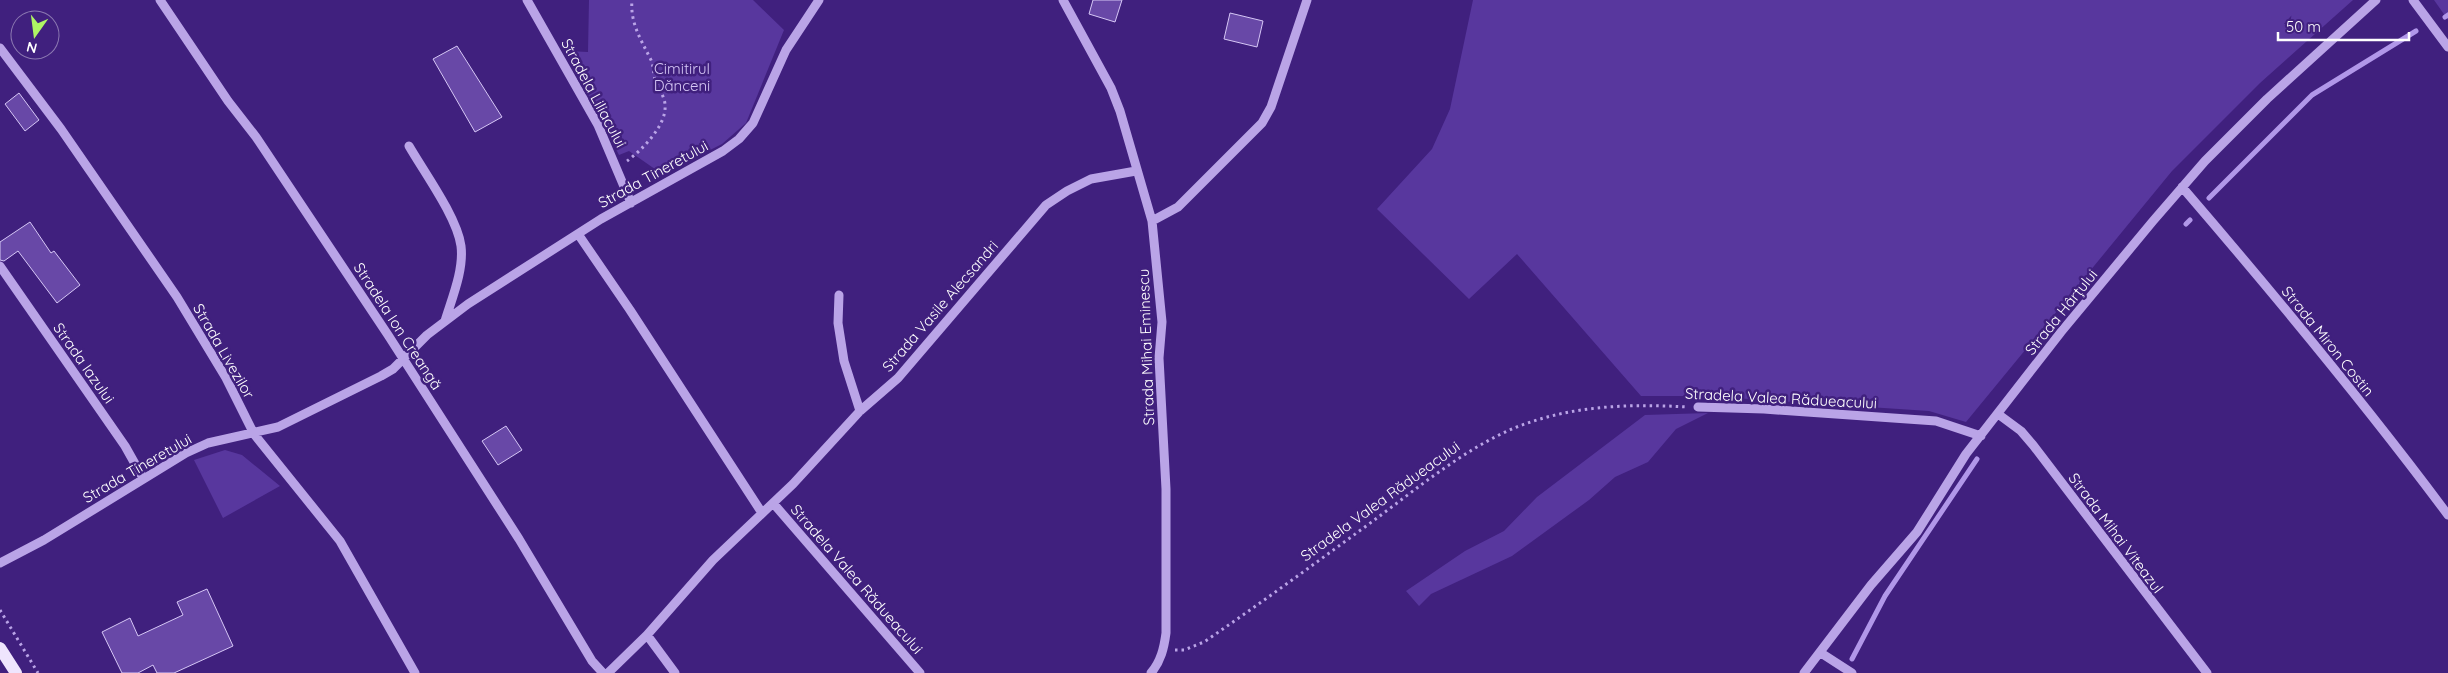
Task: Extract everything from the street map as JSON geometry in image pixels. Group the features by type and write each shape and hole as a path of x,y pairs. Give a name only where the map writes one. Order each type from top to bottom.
{"main road":[{"path":"0,648 16,673"}],"street":[{"name":"Stradela Ion Creangă","path":"160,0 211,76 256,137 403,359 519,539 592,661 603,673"},
{"name":"Stradela Liliacului","path":"527,0 594,117 618,168 631,203"},
{"name":"Strada Tineretului","path":"0,563 44,540 186,453 208,443 278,427 393,370 412,349 468,304 578,234 723,152 739,139 753,123 786,50 819,0"},
{"name":"Strada Mihai Eminescu","path":"1063,0 1111,88 1120,111 1152,221 1162,322 1160,358 1166,489 1166,633 1164,651"},
{"path":"1152,221 1184,201 1262,123 1271,107 1307,0"},
{"name":"Strada Hârțului","path":"1804,673 1871,585 1917,532 1949,479 2060,332 2182,187 2267,99 2376,0"},
{"path":"2413,0 2448,47"},
{"name":"Strada Livezilor","path":"0,48 61,128 176,297 226,378 254,434 340,541 415,673"},
{"path":"410,146 457,230 461,246 460,263 445,322"},
{"name":"Strada Vasile Alecsandri","path":"608,673 647,635 713,560 772,504 860,411 898,378 1046,205 1090,179 1136,171"},
{"name":"Strada Miron Costin","path":"2182,187 2250,265 2410,464 2448,515"},
{"path":"578,234 630,310 762,513"},
{"name":"Strada Iazului","path":"0,266 125,446 143,478"},
{"path":"839,295 838,323 844,361 860,411"},
{"name":"Stradela Valea Rădueacului","path":"1698,408 1764,409 1936,421 1980,436"},
{"name":"Strada Mihai Viteazul","path":"1998,414 2021,431 2033,445 2207,673"},
{"name":"Stradela Valea Rădueacului","path":"772,504 920,673"},
{"path":"647,635 675,673"},
{"path":"1152,673 1158,666 1164,651"},
{"path":"1821,652 1852,673"}],"path":[{"path":"618,168 635,155 655,131 662,120 666,105 655,79 653,63 634,27 631,14 632,0"},
{"name":"Stradela Valea Rădueacului","path":"1164,651 1184,650 1204,642 1320,561 1446,467 1496,437 1536,420 1587,409 1656,405 1698,408"},
{"path":"0,610 38,673"}],"green space":[{"name":"Cimitirul Dănceni","path":"589,0 753,0 784,30 746,123 722,144 662,174 629,151 619,155 566,51 588,52"},
{"path":"1473,0 2353,0 2260,83 2172,171 1966,422 1929,411 1703,396 1641,396 1517,254 1469,299 1377,209 1432,149 1450,109"},
{"path":"2434,0 2448,0 2448,20"},
{"path":"1708,413 1676,429 1648,462 1615,477 1589,500 1512,556 1431,594 1419,606 1406,591 1465,551 1504,531 1537,497 1645,415"},
{"path":"225,450 242,455 280,486 223,518 194,460"}],"building":[{"path":"1093,0 1122,0 1115,22 1089,14"},
{"path":"1230,13 1263,21 1257,47 1224,39"},
{"path":"457,46 502,117 475,132 433,59"},
{"path":"19,93 39,120 25,131 5,104"},
{"path":"30,222 51,253 54,251 80,285 57,303 18,251 4,261 0,260 0,242"},
{"path":"506,426 522,450 498,465 482,441"},
{"path":"207,589 233,646 174,673 157,673 153,665 138,673 122,673 102,632 130,618 138,636 183,615 177,602"}],"waterway":[{"path":"2209,198 2312,95 2416,31"},
{"path":"2186,224 2190,220"},
{"path":"1852,659 1885,596 1977,459"}]}
